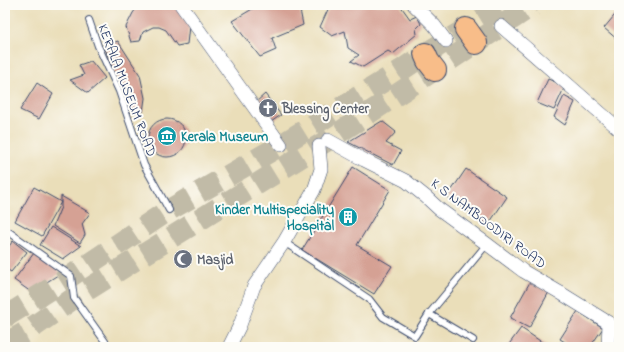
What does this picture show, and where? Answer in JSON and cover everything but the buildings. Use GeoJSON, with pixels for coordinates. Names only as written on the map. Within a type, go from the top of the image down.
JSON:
{"type":"FeatureCollection","features":[{"type":"Feature","properties":{"kind":"street"},"geometry":{"type":"LineString","coordinates":[[181,5],[280,145]]}},
{"type":"Feature","properties":{"kind":"street"},"geometry":{"type":"LineString","coordinates":[[414,5],[434,25],[446,41]]}},
{"type":"Feature","properties":{"kind":"street"},"geometry":{"type":"LineString","coordinates":[[501,26],[619,129]]}},
{"type":"Feature","properties":{"kind":"street","name":"K S NAMBOODIRI ROAD"},"geometry":{"type":"LineString","coordinates":[[284,242],[314,190],[321,169],[323,143],[364,160],[406,182],[439,209],[523,271],[609,323],[608,347]]}},
{"type":"Feature","properties":{"kind":"street"},"geometry":{"type":"LineString","coordinates":[[229,347],[240,326],[254,286],[284,242]]}},
{"type":"Feature","properties":{"kind":"lane","name":"KERALA MUSEUM ROAD"},"geometry":{"type":"LineString","coordinates":[[89,20],[98,46],[119,91],[144,165],[169,210]]}},
{"type":"Feature","properties":{"kind":"lane"},"geometry":{"type":"LineString","coordinates":[[9,232],[70,276],[74,298],[109,347]]}},
{"type":"Feature","properties":{"kind":"lane"},"geometry":{"type":"LineString","coordinates":[[284,242],[369,299],[383,317],[415,336],[429,314],[487,244]]}},
{"type":"Feature","properties":{"kind":"lane"},"geometry":{"type":"LineString","coordinates":[[429,314],[473,340]]}},
{"type":"Feature","properties":{"kind":"tunnel"},"geometry":{"type":"LineString","coordinates":[[5,317],[71,276],[169,210],[281,145],[505,5]]}},
{"type":"Feature","properties":{"kind":"tunnel"},"geometry":{"type":"LineString","coordinates":[[5,344],[26,332],[74,298],[328,140],[533,5]]}},
{"type":"Feature","properties":{"kind":"place","name":"Blessing Center"},"geometry":{"type":"Point","coordinates":[268,108]}},
{"type":"Feature","properties":{"kind":"place","name":"Kerala Museum"},"geometry":{"type":"Point","coordinates":[167,136]}},
{"type":"Feature","properties":{"kind":"place","name":"Kinder Multispeciality Hospital"},"geometry":{"type":"Point","coordinates":[348,217]}},
{"type":"Feature","properties":{"kind":"place","name":"Masjid"},"geometry":{"type":"Point","coordinates":[183,259]}}]}
